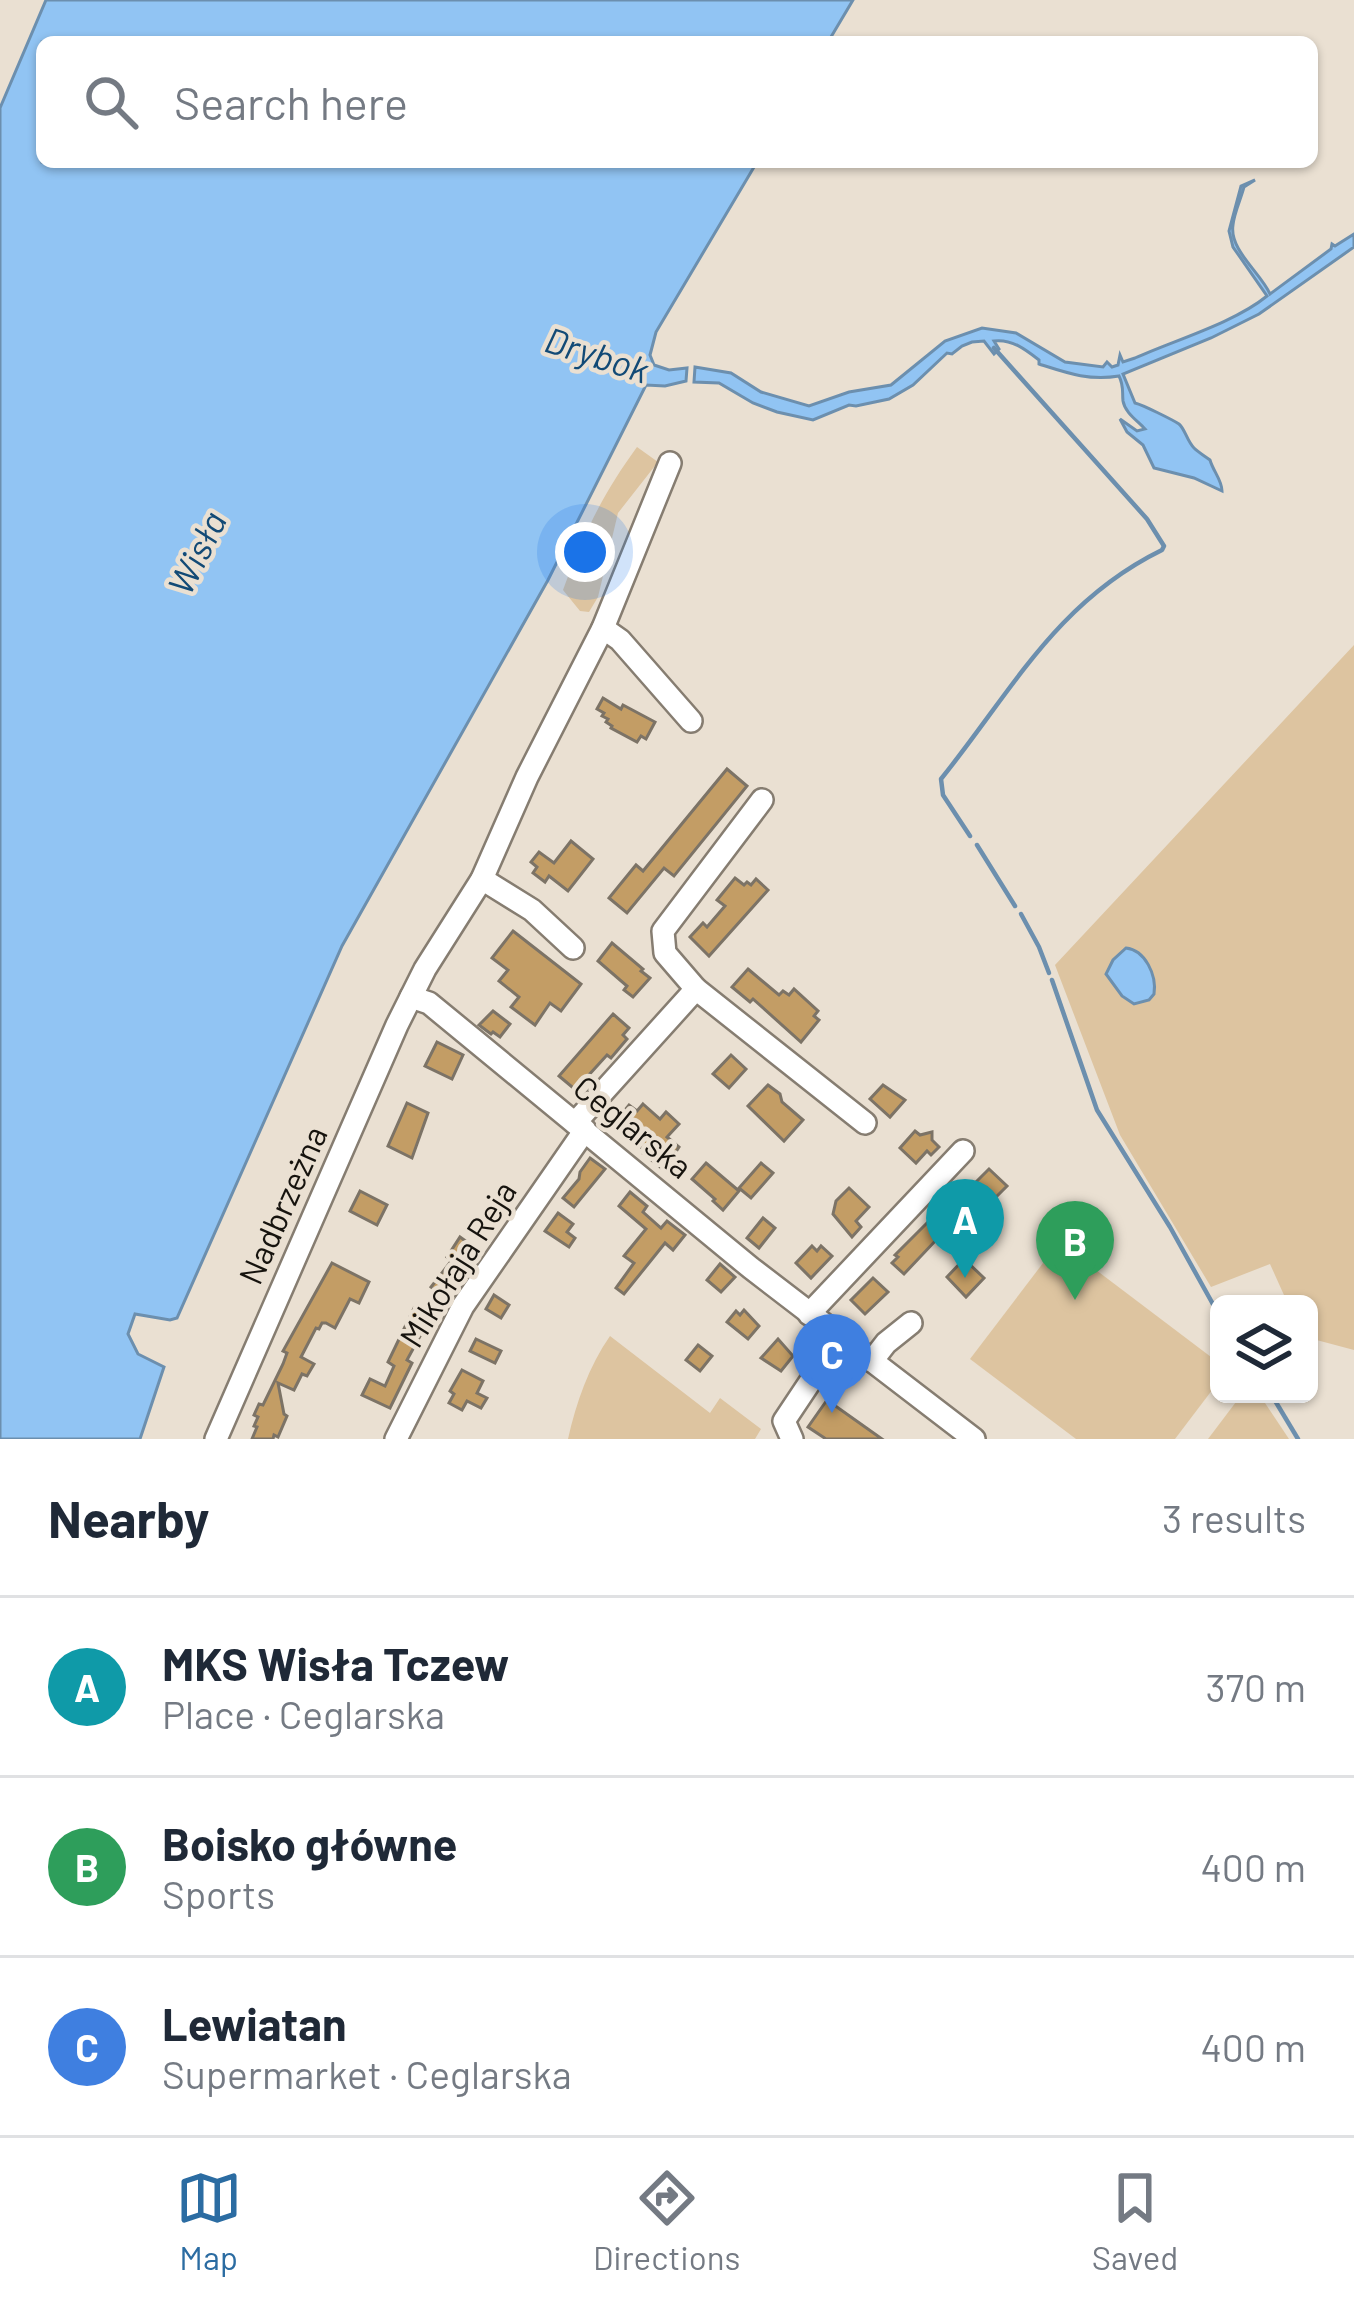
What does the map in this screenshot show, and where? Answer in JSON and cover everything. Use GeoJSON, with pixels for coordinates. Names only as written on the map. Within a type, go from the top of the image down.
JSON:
{"type":"FeatureCollection","features":[{"type":"Feature","properties":{"kind":"street","name":"Nadbrzeżna"},"geometry":{"type":"LineString","coordinates":[[216,1439],[411,997],[482,879],[526,777],[603,628],[670,463]]}},
{"type":"Feature","properties":{"kind":"street"},"geometry":{"type":"LineString","coordinates":[[603,628],[620,640],[692,721]]}},
{"type":"Feature","properties":{"kind":"street"},"geometry":{"type":"LineString","coordinates":[[762,800],[663,931],[664,953],[695,989],[865,1123]]}},
{"type":"Feature","properties":{"kind":"street"},"geometry":{"type":"LineString","coordinates":[[482,879],[532,910],[573,948]]}},
{"type":"Feature","properties":{"kind":"street","name":"Mikołaja Reja"},"geometry":{"type":"LineString","coordinates":[[396,1439],[463,1306],[580,1126],[695,989]]}},
{"type":"Feature","properties":{"kind":"street","name":"Ceglarska"},"geometry":{"type":"LineString","coordinates":[[411,997],[429,1004],[809,1314],[872,1360],[945,1430],[974,1439]]}},
{"type":"Feature","properties":{"kind":"street"},"geometry":{"type":"LineString","coordinates":[[809,1314],[963,1151]]}},
{"type":"Feature","properties":{"kind":"street"},"geometry":{"type":"LineString","coordinates":[[872,1360],[910,1323]]}},
{"type":"Feature","properties":{"kind":"street"},"geometry":{"type":"LineString","coordinates":[[792,1439],[784,1421],[840,1337]]}},
{"type":"Feature","properties":{"kind":"shaded area"},"geometry":{"type":"Polygon","coordinates":[[[637,447],[658,462],[618,513],[598,597],[589,612],[580,611],[563,590],[594,516],[637,447]]]}},
{"type":"Feature","properties":{"kind":"shaded area"},"geometry":{"type":"Polygon","coordinates":[[[1354,645],[1354,1350],[1318,1340],[1318,1295],[1284,1295],[1270,1264],[1211,1287],[1120,1135],[1055,965],[1354,645]]]}},
{"type":"Feature","properties":{"kind":"shaded area"},"geometry":{"type":"Polygon","coordinates":[[[1059,1242],[1210,1356],[1210,1393],[1175,1439],[1076,1439],[970,1359],[1059,1242]]]}},
{"type":"Feature","properties":{"kind":"shaded area"},"geometry":{"type":"Polygon","coordinates":[[[610,1336],[710,1413],[720,1398],[761,1429],[755,1439],[568,1439],[584,1385],[610,1336]]]}},
{"type":"Feature","properties":{"kind":"shaded area"},"geometry":{"type":"Polygon","coordinates":[[[1235,1403],[1265,1403],[1289,1439],[1208,1439],[1235,1403]]]}},
{"type":"Feature","properties":{"kind":"water"},"geometry":{"type":"Polygon","coordinates":[[[46,0],[853,0],[832,36],[36,36],[36,168],[753,168],[656,332],[650,355],[654,365],[669,370],[687,368],[686,381],[646,385],[548,580],[342,946],[177,1318],[135,1314],[128,1334],[138,1354],[164,1367],[140,1439],[0,1439],[0,108],[46,0]]]}},
{"type":"Feature","properties":{"kind":"water"},"geometry":{"type":"Polygon","coordinates":[[[1255,180],[1244,187],[1233,234],[1270,294],[1332,244],[1354,234],[1354,247],[1259,314],[1123,374],[1135,403],[1179,424],[1194,448],[1210,460],[1222,491],[1154,468],[1143,445],[1120,419],[1137,431],[1145,429],[1124,405],[1119,376],[1088,377],[1039,364],[1029,352],[1007,342],[994,341],[999,349],[994,354],[984,341],[962,346],[889,399],[849,405],[813,420],[753,403],[719,383],[694,382],[695,367],[731,373],[761,392],[809,406],[849,392],[891,385],[945,341],[982,328],[1016,333],[1065,362],[1118,365],[1120,355],[1123,362],[1135,358],[1221,323],[1267,296],[1233,247],[1229,231],[1241,186],[1255,180]]]}},
{"type":"Feature","properties":{"kind":"water"},"geometry":{"type":"Polygon","coordinates":[[[1126,948],[1139,953],[1151,972],[1154,994],[1149,1000],[1134,1004],[1106,974],[1126,948]]]}},
{"type":"Feature","properties":{"kind":"building"},"geometry":{"type":"Polygon","coordinates":[[[603,698],[655,722],[646,739],[641,736],[637,742],[611,728],[597,709],[603,698]]]}},
{"type":"Feature","properties":{"kind":"building"},"geometry":{"type":"Polygon","coordinates":[[[727,769],[747,786],[674,876],[664,868],[627,913],[609,898],[636,865],[643,871],[727,769]]]}},
{"type":"Feature","properties":{"kind":"building"},"geometry":{"type":"Polygon","coordinates":[[[571,841],[593,859],[568,891],[549,876],[545,882],[533,873],[537,867],[531,862],[539,852],[554,863],[571,841]]]}},
{"type":"Feature","properties":{"kind":"building"},"geometry":{"type":"Polygon","coordinates":[[[735,878],[744,885],[756,879],[768,890],[709,956],[690,937],[703,923],[707,927],[725,906],[717,900],[735,878]]]}},
{"type":"Feature","properties":{"kind":"building"},"geometry":{"type":"Polygon","coordinates":[[[513,931],[581,984],[561,1011],[550,1003],[535,1025],[511,1007],[519,997],[499,981],[508,970],[492,958],[513,931]]]}},
{"type":"Feature","properties":{"kind":"building"},"geometry":{"type":"Polygon","coordinates":[[[612,943],[650,978],[633,997],[598,961],[612,943]]]}},
{"type":"Feature","properties":{"kind":"building"},"geometry":{"type":"Polygon","coordinates":[[[748,969],[779,995],[783,991],[789,995],[794,989],[818,1011],[814,1016],[819,1020],[801,1042],[753,999],[750,1002],[732,987],[748,969]]]}},
{"type":"Feature","properties":{"kind":"building"},"geometry":{"type":"Polygon","coordinates":[[[493,1011],[510,1024],[500,1037],[479,1025],[493,1011]]]}},
{"type":"Feature","properties":{"kind":"building"},"geometry":{"type":"Polygon","coordinates":[[[613,1014],[629,1028],[623,1035],[627,1039],[611,1058],[607,1055],[578,1092],[559,1076],[613,1014]]]}},
{"type":"Feature","properties":{"kind":"building"},"geometry":{"type":"Polygon","coordinates":[[[437,1042],[463,1055],[452,1079],[425,1066],[437,1042]]]}},
{"type":"Feature","properties":{"kind":"building"},"geometry":{"type":"Polygon","coordinates":[[[731,1055],[746,1069],[729,1088],[713,1074],[731,1055]]]}},
{"type":"Feature","properties":{"kind":"building"},"geometry":{"type":"Polygon","coordinates":[[[768,1085],[803,1120],[784,1141],[748,1106],[768,1085]]]}},
{"type":"Feature","properties":{"kind":"building"},"geometry":{"type":"Polygon","coordinates":[[[883,1085],[905,1100],[890,1117],[870,1099],[883,1085]]]}},
{"type":"Feature","properties":{"kind":"building"},"geometry":{"type":"Polygon","coordinates":[[[407,1103],[428,1113],[412,1158],[388,1146],[407,1103]]]}},
{"type":"Feature","properties":{"kind":"building"},"geometry":{"type":"Polygon","coordinates":[[[643,1104],[660,1119],[666,1112],[679,1124],[667,1137],[679,1147],[664,1170],[616,1121],[629,1105],[637,1111],[643,1104]]]}},
{"type":"Feature","properties":{"kind":"building"},"geometry":{"type":"Polygon","coordinates":[[[915,1131],[920,1135],[932,1132],[939,1147],[916,1163],[900,1148],[915,1131]]]}},
{"type":"Feature","properties":{"kind":"building"},"geometry":{"type":"Polygon","coordinates":[[[590,1158],[605,1169],[574,1207],[563,1198],[590,1158]]]}},
{"type":"Feature","properties":{"kind":"building"},"geometry":{"type":"Polygon","coordinates":[[[706,1163],[739,1191],[723,1210],[692,1179],[706,1163]]]}},
{"type":"Feature","properties":{"kind":"building"},"geometry":{"type":"Polygon","coordinates":[[[761,1163],[773,1173],[751,1198],[739,1188],[761,1163]]]}},
{"type":"Feature","properties":{"kind":"building"},"geometry":{"type":"Polygon","coordinates":[[[989,1169],[1007,1186],[984,1209],[966,1192],[989,1169]]]}},
{"type":"Feature","properties":{"kind":"building"},"geometry":{"type":"Polygon","coordinates":[[[849,1188],[869,1207],[856,1221],[861,1227],[852,1237],[833,1214],[836,1201],[849,1188]]]}},
{"type":"Feature","properties":{"kind":"building"},"geometry":{"type":"Polygon","coordinates":[[[360,1191],[387,1205],[377,1225],[350,1211],[360,1191]]]}},
{"type":"Feature","properties":{"kind":"building"},"geometry":{"type":"Polygon","coordinates":[[[630,1192],[647,1206],[643,1212],[661,1228],[667,1221],[685,1235],[673,1250],[665,1243],[624,1294],[616,1288],[634,1263],[624,1256],[646,1229],[619,1206],[630,1192]]]}},
{"type":"Feature","properties":{"kind":"building"},"geometry":{"type":"Polygon","coordinates":[[[558,1213],[573,1224],[567,1232],[575,1238],[569,1247],[545,1231],[558,1213]]]}},
{"type":"Feature","properties":{"kind":"building"},"geometry":{"type":"Polygon","coordinates":[[[934,1216],[944,1225],[951,1218],[957,1220],[969,1231],[950,1251],[937,1239],[904,1274],[892,1263],[895,1255],[934,1216]]]}},
{"type":"Feature","properties":{"kind":"building"},"geometry":{"type":"Polygon","coordinates":[[[763,1218],[775,1228],[759,1248],[747,1238],[763,1218]]]}},
{"type":"Feature","properties":{"kind":"building"},"geometry":{"type":"Polygon","coordinates":[[[460,1237],[478,1250],[446,1299],[431,1287],[452,1260],[447,1257],[460,1237]]]}},
{"type":"Feature","properties":{"kind":"building"},"geometry":{"type":"Polygon","coordinates":[[[812,1246],[817,1251],[821,1246],[832,1256],[811,1278],[796,1263],[812,1246]]]}},
{"type":"Feature","properties":{"kind":"building"},"geometry":{"type":"Polygon","coordinates":[[[964,1259],[984,1278],[966,1297],[947,1277],[964,1259]]]}},
{"type":"Feature","properties":{"kind":"building"},"geometry":{"type":"Polygon","coordinates":[[[332,1263],[369,1282],[359,1303],[350,1299],[335,1328],[322,1323],[316,1328],[301,1357],[314,1364],[307,1376],[302,1374],[294,1390],[278,1383],[287,1416],[278,1437],[252,1439],[258,1417],[254,1415],[283,1364],[287,1353],[283,1351],[332,1263]]]}},
{"type":"Feature","properties":{"kind":"building"},"geometry":{"type":"Polygon","coordinates":[[[720,1264],[735,1277],[721,1292],[707,1280],[720,1264]]]}},
{"type":"Feature","properties":{"kind":"building"},"geometry":{"type":"Polygon","coordinates":[[[873,1278],[888,1292],[865,1314],[851,1300],[873,1278]]]}},
{"type":"Feature","properties":{"kind":"building"},"geometry":{"type":"Polygon","coordinates":[[[494,1295],[509,1305],[501,1318],[486,1309],[494,1295]]]}},
{"type":"Feature","properties":{"kind":"building"},"geometry":{"type":"Polygon","coordinates":[[[414,1308],[431,1316],[407,1360],[412,1363],[390,1408],[362,1395],[370,1379],[385,1386],[394,1366],[388,1362],[414,1308]]]}},
{"type":"Feature","properties":{"kind":"building"},"geometry":{"type":"Polygon","coordinates":[[[744,1310],[759,1326],[748,1339],[727,1322],[736,1311],[740,1315],[744,1310]]]}},
{"type":"Feature","properties":{"kind":"building"},"geometry":{"type":"Polygon","coordinates":[[[476,1339],[501,1351],[495,1363],[470,1351],[476,1339]]]}},
{"type":"Feature","properties":{"kind":"building"},"geometry":{"type":"Polygon","coordinates":[[[778,1339],[793,1356],[781,1371],[761,1358],[778,1339]]]}},
{"type":"Feature","properties":{"kind":"building"},"geometry":{"type":"Polygon","coordinates":[[[698,1345],[712,1356],[700,1371],[686,1360],[698,1345]]]}},
{"type":"Feature","properties":{"kind":"building"},"geometry":{"type":"Polygon","coordinates":[[[462,1370],[483,1381],[477,1393],[487,1398],[481,1408],[467,1401],[462,1410],[449,1403],[462,1370]]]}},
{"type":"Feature","properties":{"kind":"building"},"geometry":{"type":"Polygon","coordinates":[[[827,1400],[882,1439],[826,1439],[808,1427],[827,1400]]]}},
{"type":"Feature","properties":{"kind":"waterway"},"geometry":{"type":"LineString","coordinates":[[970,836],[943,795],[941,779],[1064,622],[1093,595],[1164,546],[1147,519],[994,348]]}},
{"type":"Feature","properties":{"kind":"waterway"},"geometry":{"type":"LineString","coordinates":[[977,845],[1015,906]]}},
{"type":"Feature","properties":{"kind":"waterway"},"geometry":{"type":"LineString","coordinates":[[1021,914],[1049,973]]}},
{"type":"Feature","properties":{"kind":"waterway"},"geometry":{"type":"LineString","coordinates":[[1052,980],[1097,1110],[1210,1299]]}},
{"type":"Feature","properties":{"kind":"waterway"},"geometry":{"type":"LineString","coordinates":[[1276,1403],[1298,1439]]}},
{"type":"Feature","properties":{"kind":"place","name":"MKS Wisła Tczew"},"geometry":{"type":"Point","coordinates":[965,1278]}},
{"type":"Feature","properties":{"kind":"place","name":"Boisko główne"},"geometry":{"type":"Point","coordinates":[1075,1300]}},
{"type":"Feature","properties":{"kind":"place","name":"Lewiatan"},"geometry":{"type":"Point","coordinates":[832,1413]}},
{"type":"Feature","properties":{"kind":"water label","name":"Drybok"},"geometry":{"type":"Point","coordinates":[597,355]}},
{"type":"Feature","properties":{"kind":"water label","name":"Wisła"},"geometry":{"type":"Point","coordinates":[197,553]}}]}
